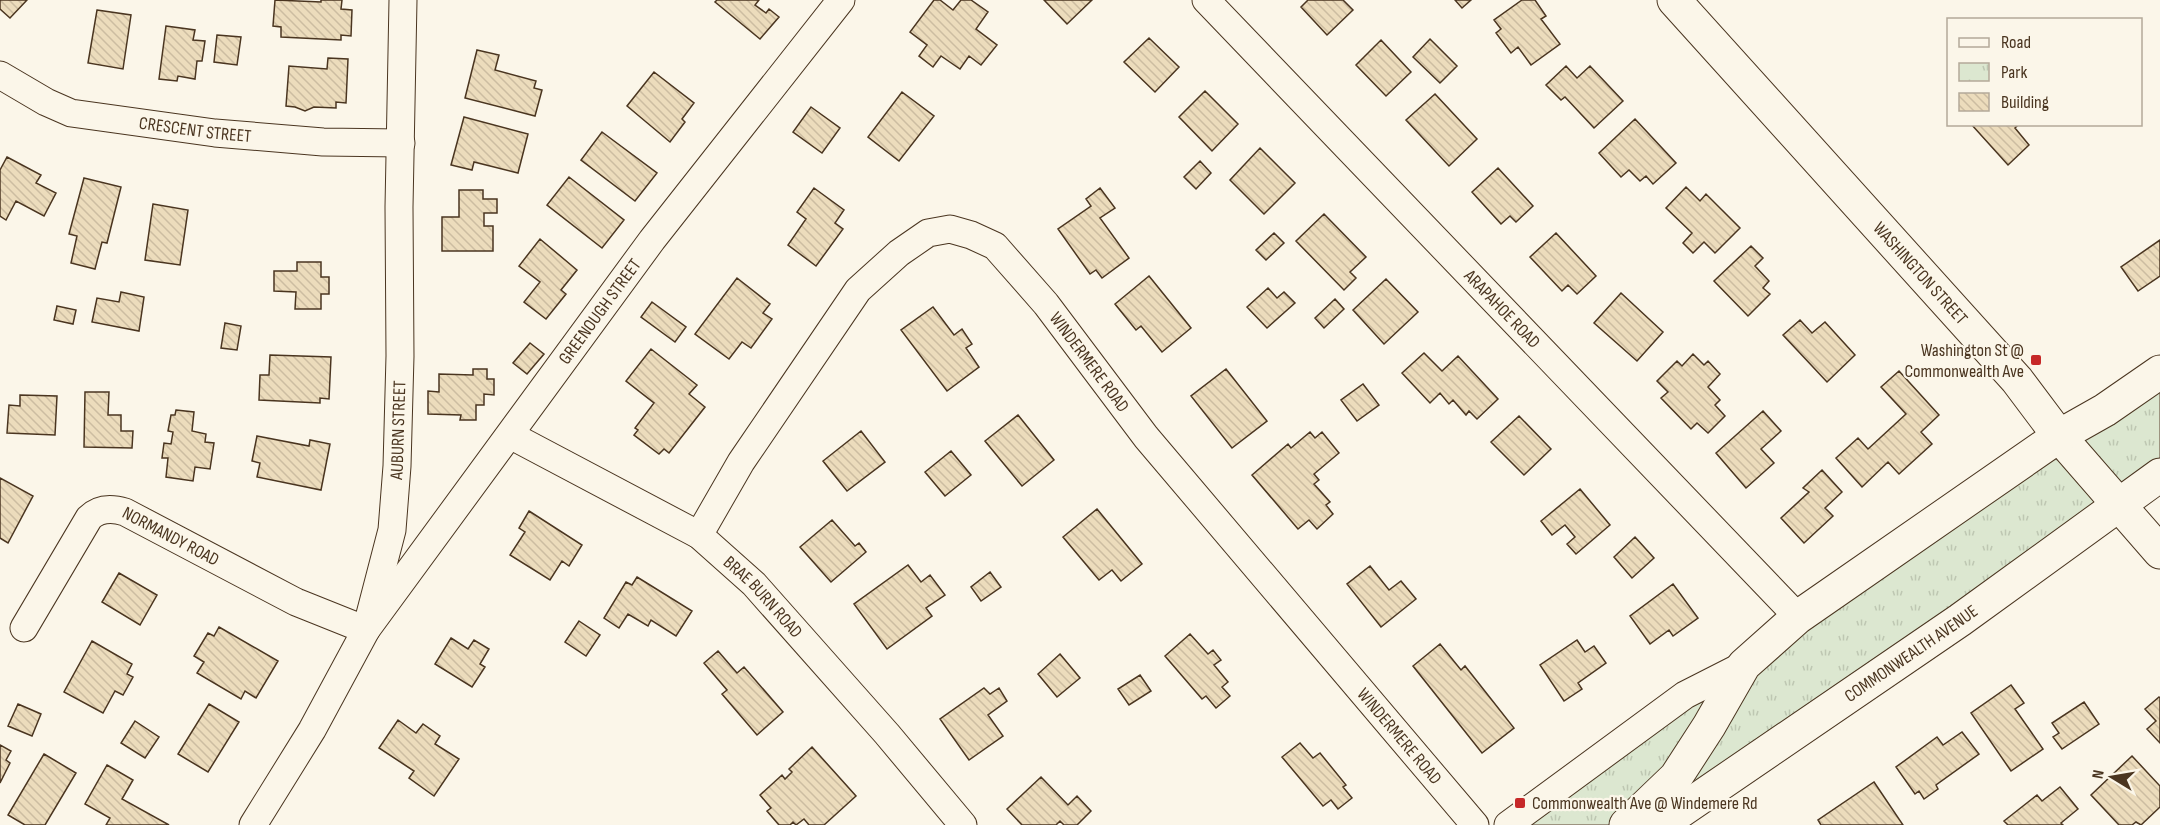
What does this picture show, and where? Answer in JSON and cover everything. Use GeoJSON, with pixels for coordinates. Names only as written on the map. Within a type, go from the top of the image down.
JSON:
{"type":"FeatureCollection","features":[{"type":"Feature","properties":{"kind":"main road","name":"WASHINGTON STREET"},"geometry":{"type":"LineString","coordinates":[[1674,0],[2017,380],[2059,436],[2160,552]]}},
{"type":"Feature","properties":{"kind":"main road"},"geometry":{"type":"LineString","coordinates":[[1626,825],[1676,777],[1744,665],[1798,617],[2059,436],[2105,410],[2160,372]]}},
{"type":"Feature","properties":{"kind":"main road","name":"COMMONWEALTH AVENUE"},"geometry":{"type":"LineString","coordinates":[[1660,825],[1951,627],[2160,475]]}},
{"type":"Feature","properties":{"kind":"street","name":"AUBURN STREET"},"geometry":{"type":"LineString","coordinates":[[253,825],[312,730],[366,630],[392,530],[400,356],[399,207],[403,0]]}},
{"type":"Feature","properties":{"kind":"street","name":"GREENOUGH STREET"},"geometry":{"type":"LineString","coordinates":[[366,630],[652,240],[841,0]]}},
{"type":"Feature","properties":{"kind":"street","name":"ARAPAHOE ROAD"},"geometry":{"type":"LineString","coordinates":[[1206,0],[1798,617]]}},
{"type":"Feature","properties":{"kind":"street","name":"CRESCENT STREET"},"geometry":{"type":"LineString","coordinates":[[0,75],[36,97],[71,113],[215,133],[323,142],[401,143]]}},
{"type":"Feature","properties":{"kind":"street","name":"WINDERMERE ROAD"},"geometry":{"type":"LineString","coordinates":[[699,535],[741,462],[858,290],[898,253],[928,233],[950,229],[970,235],[995,246],[1046,304],[1146,437],[1475,825]]}},
{"type":"Feature","properties":{"kind":"street","name":"BRAE BURN ROAD"},"geometry":{"type":"LineString","coordinates":[[510,435],[699,535],[754,584],[963,825]]}},
{"type":"Feature","properties":{"kind":"street","name":"NORMANDY ROAD"},"geometry":{"type":"LineString","coordinates":[[24,628],[89,518],[95,512],[111,509],[125,512],[296,602],[366,630]]}},
{"type":"Feature","properties":{"kind":"street"},"geometry":{"type":"LineString","coordinates":[[1508,825],[1685,695],[1744,665]]}},
{"type":"Feature","properties":{"kind":"green space"},"geometry":{"type":"Polygon","coordinates":[[[2160,365],[2160,475],[1660,825],[1508,825],[2160,365]]]}},
{"type":"Feature","properties":{"kind":"building"},"geometry":{"type":"Polygon","coordinates":[[[0,0],[27,0],[10,18],[0,9],[0,0]]]}},
{"type":"Feature","properties":{"kind":"building"},"geometry":{"type":"Polygon","coordinates":[[[275,0],[321,2],[321,0],[342,0],[341,9],[352,10],[351,36],[341,35],[341,40],[281,37],[281,27],[273,26],[275,0]]]}},
{"type":"Feature","properties":{"kind":"building"},"geometry":{"type":"Polygon","coordinates":[[[717,0],[759,0],[755,5],[766,13],[769,9],[779,17],[760,39],[715,2],[717,0]]]}},
{"type":"Feature","properties":{"kind":"building"},"geometry":{"type":"Polygon","coordinates":[[[934,0],[940,0],[953,10],[961,0],[971,0],[988,12],[976,29],[997,45],[981,65],[969,56],[960,69],[941,56],[933,67],[919,56],[927,45],[910,32],[934,0]]]}},
{"type":"Feature","properties":{"kind":"building"},"geometry":{"type":"Polygon","coordinates":[[[1044,0],[1092,0],[1067,24],[1044,0]]]}},
{"type":"Feature","properties":{"kind":"building"},"geometry":{"type":"Polygon","coordinates":[[[1308,0],[1343,0],[1353,10],[1327,35],[1301,7],[1308,0]]]}},
{"type":"Feature","properties":{"kind":"building"},"geometry":{"type":"Polygon","coordinates":[[[1455,0],[1471,0],[1462,8],[1455,0]]]}},
{"type":"Feature","properties":{"kind":"building"},"geometry":{"type":"Polygon","coordinates":[[[1522,0],[1535,0],[1546,16],[1541,19],[1560,44],[1531,65],[1518,47],[1511,53],[1496,33],[1501,29],[1494,20],[1522,0]]]}},
{"type":"Feature","properties":{"kind":"building"},"geometry":{"type":"Polygon","coordinates":[[[97,10],[131,15],[123,69],[88,63],[97,10]]]}},
{"type":"Feature","properties":{"kind":"building"},"geometry":{"type":"Polygon","coordinates":[[[166,26],[195,30],[193,40],[205,41],[202,61],[197,61],[195,79],[178,76],[177,81],[159,79],[166,26]]]}},
{"type":"Feature","properties":{"kind":"building"},"geometry":{"type":"Polygon","coordinates":[[[217,35],[241,37],[237,65],[214,62],[217,35]]]}},
{"type":"Feature","properties":{"kind":"building"},"geometry":{"type":"Polygon","coordinates":[[[1149,38],[1179,67],[1155,92],[1124,62],[1149,38]]]}},
{"type":"Feature","properties":{"kind":"building"},"geometry":{"type":"Polygon","coordinates":[[[1430,39],[1457,66],[1440,83],[1413,57],[1430,39]]]}},
{"type":"Feature","properties":{"kind":"building"},"geometry":{"type":"Polygon","coordinates":[[[1381,40],[1411,72],[1386,96],[1356,65],[1381,40]]]}},
{"type":"Feature","properties":{"kind":"building"},"geometry":{"type":"Polygon","coordinates":[[[477,50],[499,55],[495,70],[536,81],[534,88],[542,90],[535,116],[465,98],[477,50]]]}},
{"type":"Feature","properties":{"kind":"building"},"geometry":{"type":"Polygon","coordinates":[[[328,58],[348,59],[346,103],[336,102],[336,108],[314,107],[305,111],[286,106],[289,66],[327,69],[328,58]]]}},
{"type":"Feature","properties":{"kind":"building"},"geometry":{"type":"Polygon","coordinates":[[[1566,66],[1577,78],[1590,66],[1623,101],[1594,128],[1565,97],[1561,100],[1546,85],[1566,66]]]}},
{"type":"Feature","properties":{"kind":"building"},"geometry":{"type":"Polygon","coordinates":[[[654,72],[694,103],[682,119],[685,122],[670,142],[627,106],[654,72]]]}},
{"type":"Feature","properties":{"kind":"building"},"geometry":{"type":"Polygon","coordinates":[[[1205,91],[1238,124],[1212,151],[1179,117],[1205,91]]]}},
{"type":"Feature","properties":{"kind":"building"},"geometry":{"type":"Polygon","coordinates":[[[902,92],[934,116],[899,161],[868,137],[902,92]]]}},
{"type":"Feature","properties":{"kind":"building"},"geometry":{"type":"Polygon","coordinates":[[[1435,94],[1477,139],[1449,166],[1406,120],[1435,94]]]}},
{"type":"Feature","properties":{"kind":"building"},"geometry":{"type":"Polygon","coordinates":[[[811,107],[840,128],[822,153],[793,132],[811,107]]]}},
{"type":"Feature","properties":{"kind":"building"},"geometry":{"type":"Polygon","coordinates":[[[464,117],[528,134],[518,173],[474,162],[472,170],[451,165],[464,117]]]}},
{"type":"Feature","properties":{"kind":"building"},"geometry":{"type":"Polygon","coordinates":[[[1635,119],[1676,163],[1653,184],[1646,176],[1640,181],[1629,170],[1621,177],[1599,153],[1635,119]]]}},
{"type":"Feature","properties":{"kind":"building"},"geometry":{"type":"Polygon","coordinates":[[[1973,126],[2017,126],[2015,128],[2029,145],[2008,165],[1973,126]]]}},
{"type":"Feature","properties":{"kind":"building"},"geometry":{"type":"Polygon","coordinates":[[[602,132],[657,173],[635,201],[581,160],[602,132]]]}},
{"type":"Feature","properties":{"kind":"building"},"geometry":{"type":"Polygon","coordinates":[[[1260,148],[1295,183],[1264,214],[1230,180],[1260,148]]]}},
{"type":"Feature","properties":{"kind":"building"},"geometry":{"type":"Polygon","coordinates":[[[7,157],[41,175],[36,183],[56,193],[44,216],[16,201],[6,220],[0,216],[0,170],[7,157]]]}},
{"type":"Feature","properties":{"kind":"building"},"geometry":{"type":"Polygon","coordinates":[[[1200,161],[1211,173],[1196,189],[1184,177],[1200,161]]]}},
{"type":"Feature","properties":{"kind":"building"},"geometry":{"type":"Polygon","coordinates":[[[1498,168],[1533,206],[1516,222],[1510,216],[1501,224],[1472,192],[1498,168]]]}},
{"type":"Feature","properties":{"kind":"building"},"geometry":{"type":"Polygon","coordinates":[[[569,177],[624,220],[602,248],[547,205],[569,177]]]}},
{"type":"Feature","properties":{"kind":"building"},"geometry":{"type":"Polygon","coordinates":[[[84,178],[121,187],[107,243],[102,242],[95,269],[71,263],[77,236],[69,234],[84,178]]]}},
{"type":"Feature","properties":{"kind":"building"},"geometry":{"type":"Polygon","coordinates":[[[1686,187],[1700,201],[1706,194],[1740,228],[1715,253],[1704,242],[1693,253],[1683,243],[1692,233],[1666,208],[1686,187]]]}},
{"type":"Feature","properties":{"kind":"building"},"geometry":{"type":"Polygon","coordinates":[[[814,188],[844,210],[835,223],[843,229],[816,266],[788,245],[806,219],[797,212],[814,188]]]}},
{"type":"Feature","properties":{"kind":"building"},"geometry":{"type":"Polygon","coordinates":[[[1100,188],[1115,208],[1100,218],[1129,258],[1102,278],[1096,270],[1090,274],[1058,229],[1091,206],[1086,199],[1100,188]]]}},
{"type":"Feature","properties":{"kind":"building"},"geometry":{"type":"Polygon","coordinates":[[[459,190],[483,190],[483,199],[497,199],[497,213],[484,213],[484,226],[493,226],[493,251],[442,251],[442,217],[459,217],[459,190]]]}},
{"type":"Feature","properties":{"kind":"building"},"geometry":{"type":"Polygon","coordinates":[[[153,204],[188,210],[180,265],[145,260],[153,204]]]}},
{"type":"Feature","properties":{"kind":"building"},"geometry":{"type":"Polygon","coordinates":[[[1324,214],[1366,257],[1350,272],[1356,278],[1344,290],[1296,241],[1324,214]]]}},
{"type":"Feature","properties":{"kind":"building"},"geometry":{"type":"Polygon","coordinates":[[[1274,233],[1284,243],[1266,260],[1256,250],[1274,233]]]}},
{"type":"Feature","properties":{"kind":"building"},"geometry":{"type":"Polygon","coordinates":[[[1556,233],[1596,276],[1577,294],[1568,285],[1562,291],[1530,257],[1556,233]]]}},
{"type":"Feature","properties":{"kind":"building"},"geometry":{"type":"Polygon","coordinates":[[[540,239],[577,270],[561,290],[566,294],[546,319],[524,302],[540,282],[519,266],[540,239]]]}},
{"type":"Feature","properties":{"kind":"building"},"geometry":{"type":"Polygon","coordinates":[[[2160,240],[2160,276],[2138,291],[2121,267],[2160,240]]]}},
{"type":"Feature","properties":{"kind":"building"},"geometry":{"type":"Polygon","coordinates":[[[1751,246],[1763,258],[1755,266],[1769,281],[1763,288],[1770,294],[1748,316],[1714,281],[1751,246]]]}},
{"type":"Feature","properties":{"kind":"building"},"geometry":{"type":"Polygon","coordinates":[[[297,262],[321,262],[321,277],[329,277],[329,294],[321,294],[321,309],[295,309],[296,292],[274,291],[274,271],[297,271],[297,262]]]}},
{"type":"Feature","properties":{"kind":"building"},"geometry":{"type":"Polygon","coordinates":[[[1149,276],[1191,328],[1162,352],[1141,326],[1136,330],[1115,304],[1149,276]]]}},
{"type":"Feature","properties":{"kind":"building"},"geometry":{"type":"Polygon","coordinates":[[[737,278],[770,304],[763,313],[772,319],[751,348],[742,342],[729,359],[695,334],[737,278]]]}},
{"type":"Feature","properties":{"kind":"building"},"geometry":{"type":"Polygon","coordinates":[[[1386,279],[1418,312],[1384,344],[1353,310],[1386,279]]]}},
{"type":"Feature","properties":{"kind":"building"},"geometry":{"type":"Polygon","coordinates":[[[1268,288],[1277,298],[1284,292],[1295,303],[1267,328],[1247,307],[1268,288]]]}},
{"type":"Feature","properties":{"kind":"building"},"geometry":{"type":"Polygon","coordinates":[[[121,292],[144,297],[139,331],[92,322],[97,298],[119,302],[121,292]]]}},
{"type":"Feature","properties":{"kind":"building"},"geometry":{"type":"Polygon","coordinates":[[[1621,293],[1663,332],[1637,361],[1594,323],[1621,293]]]}},
{"type":"Feature","properties":{"kind":"building"},"geometry":{"type":"Polygon","coordinates":[[[1335,299],[1344,309],[1324,328],[1315,318],[1335,299]]]}},
{"type":"Feature","properties":{"kind":"building"},"geometry":{"type":"Polygon","coordinates":[[[652,302],[686,327],[675,342],[641,317],[652,302]]]}},
{"type":"Feature","properties":{"kind":"building"},"geometry":{"type":"Polygon","coordinates":[[[57,306],[76,310],[73,324],[54,320],[57,306]]]}},
{"type":"Feature","properties":{"kind":"building"},"geometry":{"type":"Polygon","coordinates":[[[933,307],[954,335],[962,329],[972,344],[966,348],[979,367],[947,391],[901,330],[933,307]]]}},
{"type":"Feature","properties":{"kind":"building"},"geometry":{"type":"Polygon","coordinates":[[[1800,320],[1812,333],[1825,322],[1855,355],[1827,382],[1783,335],[1800,320]]]}},
{"type":"Feature","properties":{"kind":"building"},"geometry":{"type":"Polygon","coordinates":[[[225,323],[241,326],[237,350],[221,348],[225,323]]]}},
{"type":"Feature","properties":{"kind":"building"},"geometry":{"type":"Polygon","coordinates":[[[530,343],[544,354],[527,374],[513,363],[530,343]]]}},
{"type":"Feature","properties":{"kind":"building"},"geometry":{"type":"Polygon","coordinates":[[[651,349],[697,385],[689,394],[705,407],[669,453],[664,449],[659,454],[634,435],[638,430],[635,428],[654,403],[626,381],[651,349]]]}},
{"type":"Feature","properties":{"kind":"building"},"geometry":{"type":"Polygon","coordinates":[[[1424,353],[1442,371],[1458,356],[1498,399],[1477,419],[1469,411],[1466,415],[1453,400],[1449,404],[1440,393],[1430,403],[1402,373],[1424,353]]]}},
{"type":"Feature","properties":{"kind":"building"},"geometry":{"type":"Polygon","coordinates":[[[1693,354],[1704,365],[1708,361],[1720,374],[1708,387],[1720,400],[1715,405],[1725,416],[1708,433],[1697,423],[1691,429],[1661,398],[1668,392],[1657,381],[1677,361],[1682,366],[1693,354]]]}},
{"type":"Feature","properties":{"kind":"building"},"geometry":{"type":"Polygon","coordinates":[[[270,355],[331,357],[329,399],[320,398],[320,403],[259,400],[260,375],[269,375],[270,355]]]}},
{"type":"Feature","properties":{"kind":"building"},"geometry":{"type":"Polygon","coordinates":[[[473,369],[487,369],[487,379],[494,379],[494,395],[484,394],[484,405],[476,405],[476,420],[460,420],[461,415],[428,414],[428,391],[439,392],[439,374],[473,375],[473,369]]]}},
{"type":"Feature","properties":{"kind":"building"},"geometry":{"type":"Polygon","coordinates":[[[1226,369],[1267,421],[1232,448],[1191,396],[1226,369]]]}},
{"type":"Feature","properties":{"kind":"building"},"geometry":{"type":"Polygon","coordinates":[[[1899,371],[1939,415],[1921,432],[1932,444],[1899,474],[1888,462],[1862,487],[1836,458],[1858,438],[1868,449],[1906,414],[1881,387],[1899,371]]]}},
{"type":"Feature","properties":{"kind":"building"},"geometry":{"type":"Polygon","coordinates":[[[1363,384],[1379,405],[1357,421],[1341,400],[1363,384]]]}},
{"type":"Feature","properties":{"kind":"building"},"geometry":{"type":"Polygon","coordinates":[[[85,392],[109,392],[108,415],[121,415],[121,431],[133,431],[132,448],[84,447],[85,392]]]}},
{"type":"Feature","properties":{"kind":"building"},"geometry":{"type":"Polygon","coordinates":[[[20,395],[57,396],[55,435],[7,433],[9,405],[20,406],[20,395]]]}},
{"type":"Feature","properties":{"kind":"building"},"geometry":{"type":"Polygon","coordinates":[[[176,410],[194,412],[192,431],[206,434],[205,442],[214,443],[210,469],[195,467],[193,481],[166,477],[168,458],[162,458],[164,443],[171,444],[173,432],[168,431],[171,415],[175,415],[176,410]]]}},
{"type":"Feature","properties":{"kind":"building"},"geometry":{"type":"Polygon","coordinates":[[[1763,411],[1781,431],[1761,449],[1774,463],[1746,488],[1716,453],[1763,411]]]}},
{"type":"Feature","properties":{"kind":"building"},"geometry":{"type":"Polygon","coordinates":[[[1018,415],[1054,460],[1022,486],[985,441],[1018,415]]]}},
{"type":"Feature","properties":{"kind":"building"},"geometry":{"type":"Polygon","coordinates":[[[1519,416],[1551,449],[1524,475],[1491,442],[1519,416]]]}},
{"type":"Feature","properties":{"kind":"building"},"geometry":{"type":"Polygon","coordinates":[[[861,431],[885,462],[847,491],[823,461],[861,431]]]}},
{"type":"Feature","properties":{"kind":"building"},"geometry":{"type":"Polygon","coordinates":[[[1310,432],[1315,438],[1322,432],[1339,453],[1314,474],[1319,480],[1314,484],[1330,502],[1326,505],[1333,514],[1317,529],[1309,520],[1298,529],[1252,475],[1288,444],[1291,448],[1310,432]]]}},
{"type":"Feature","properties":{"kind":"building"},"geometry":{"type":"Polygon","coordinates":[[[257,436],[309,446],[310,440],[330,444],[321,490],[257,477],[260,463],[252,461],[257,436]]]}},
{"type":"Feature","properties":{"kind":"building"},"geometry":{"type":"Polygon","coordinates":[[[951,451],[971,475],[945,496],[925,472],[951,451]]]}},
{"type":"Feature","properties":{"kind":"building"},"geometry":{"type":"Polygon","coordinates":[[[1822,470],[1842,492],[1825,508],[1833,516],[1804,543],[1781,518],[1809,492],[1803,488],[1822,470]]]}},
{"type":"Feature","properties":{"kind":"building"},"geometry":{"type":"Polygon","coordinates":[[[0,478],[33,496],[8,543],[0,538],[0,478]]]}},
{"type":"Feature","properties":{"kind":"building"},"geometry":{"type":"Polygon","coordinates":[[[1580,489],[1610,525],[1576,554],[1567,544],[1575,537],[1565,525],[1552,535],[1541,521],[1580,489]]]}},
{"type":"Feature","properties":{"kind":"building"},"geometry":{"type":"Polygon","coordinates":[[[1097,509],[1142,564],[1121,581],[1112,570],[1099,580],[1063,537],[1097,509]]]}},
{"type":"Feature","properties":{"kind":"building"},"geometry":{"type":"Polygon","coordinates":[[[529,511],[582,545],[569,566],[562,561],[550,580],[510,555],[525,532],[519,528],[529,511]]]}},
{"type":"Feature","properties":{"kind":"building"},"geometry":{"type":"Polygon","coordinates":[[[832,520],[855,546],[859,543],[866,552],[831,582],[800,547],[832,520]]]}},
{"type":"Feature","properties":{"kind":"building"},"geometry":{"type":"Polygon","coordinates":[[[1635,537],[1654,558],[1632,578],[1614,557],[1635,537]]]}},
{"type":"Feature","properties":{"kind":"building"},"geometry":{"type":"Polygon","coordinates":[[[908,565],[921,582],[930,575],[945,595],[926,608],[932,616],[887,649],[854,604],[908,565]]]}},
{"type":"Feature","properties":{"kind":"building"},"geometry":{"type":"Polygon","coordinates":[[[1370,566],[1389,590],[1401,581],[1416,599],[1381,627],[1347,584],[1370,566]]]}},
{"type":"Feature","properties":{"kind":"building"},"geometry":{"type":"Polygon","coordinates":[[[990,572],[1001,587],[981,601],[971,587],[990,572]]]}},
{"type":"Feature","properties":{"kind":"building"},"geometry":{"type":"Polygon","coordinates":[[[119,573],[157,595],[140,625],[102,602],[119,573]]]}},
{"type":"Feature","properties":{"kind":"building"},"geometry":{"type":"Polygon","coordinates":[[[637,577],[692,611],[676,636],[651,620],[648,626],[628,614],[619,628],[604,618],[626,582],[632,585],[637,577]]]}},
{"type":"Feature","properties":{"kind":"building"},"geometry":{"type":"Polygon","coordinates":[[[1673,584],[1698,618],[1673,636],[1669,630],[1650,644],[1630,616],[1673,584]]]}},
{"type":"Feature","properties":{"kind":"building"},"geometry":{"type":"Polygon","coordinates":[[[579,621],[600,635],[586,656],[565,642],[579,621]]]}},
{"type":"Feature","properties":{"kind":"building"},"geometry":{"type":"Polygon","coordinates":[[[219,627],[278,661],[256,698],[245,691],[241,699],[197,673],[204,662],[194,656],[208,633],[214,636],[219,627]]]}},
{"type":"Feature","properties":{"kind":"building"},"geometry":{"type":"Polygon","coordinates":[[[1190,634],[1208,654],[1213,650],[1221,660],[1214,665],[1228,682],[1222,687],[1230,696],[1216,708],[1206,696],[1202,699],[1165,656],[1190,634]]]}},
{"type":"Feature","properties":{"kind":"building"},"geometry":{"type":"Polygon","coordinates":[[[451,638],[468,649],[474,640],[489,649],[480,664],[485,667],[472,687],[435,664],[451,638]]]}},
{"type":"Feature","properties":{"kind":"building"},"geometry":{"type":"Polygon","coordinates":[[[1577,640],[1585,652],[1594,646],[1606,663],[1578,683],[1582,689],[1564,701],[1540,665],[1577,640]]]}},
{"type":"Feature","properties":{"kind":"building"},"geometry":{"type":"Polygon","coordinates":[[[92,641],[132,664],[127,674],[133,677],[123,695],[115,691],[103,713],[64,692],[92,641]]]}},
{"type":"Feature","properties":{"kind":"building"},"geometry":{"type":"Polygon","coordinates":[[[1440,644],[1461,670],[1465,666],[1514,728],[1482,753],[1413,666],[1440,644]]]}},
{"type":"Feature","properties":{"kind":"building"},"geometry":{"type":"Polygon","coordinates":[[[718,651],[737,673],[744,667],[783,712],[757,735],[722,694],[727,690],[704,663],[718,651]]]}},
{"type":"Feature","properties":{"kind":"building"},"geometry":{"type":"Polygon","coordinates":[[[1060,654],[1080,678],[1057,697],[1038,674],[1060,654]]]}},
{"type":"Feature","properties":{"kind":"building"},"geometry":{"type":"Polygon","coordinates":[[[1140,675],[1151,691],[1129,705],[1118,689],[1140,675]]]}},
{"type":"Feature","properties":{"kind":"building"},"geometry":{"type":"Polygon","coordinates":[[[2011,685],[2024,703],[2015,709],[2043,749],[2011,771],[1971,713],[2011,685]]]}},
{"type":"Feature","properties":{"kind":"building"},"geometry":{"type":"Polygon","coordinates":[[[984,688],[990,694],[999,688],[1007,701],[988,715],[1003,736],[969,760],[940,719],[984,688]]]}},
{"type":"Feature","properties":{"kind":"building"},"geometry":{"type":"Polygon","coordinates":[[[2159,697],[2160,743],[2147,729],[2156,721],[2145,709],[2159,697]]]}},
{"type":"Feature","properties":{"kind":"building"},"geometry":{"type":"Polygon","coordinates":[[[2084,702],[2099,724],[2062,749],[2053,737],[2059,733],[2052,723],[2084,702]]]}},
{"type":"Feature","properties":{"kind":"building"},"geometry":{"type":"Polygon","coordinates":[[[18,704],[41,714],[32,736],[8,726],[18,704]]]}},
{"type":"Feature","properties":{"kind":"building"},"geometry":{"type":"Polygon","coordinates":[[[209,704],[239,722],[208,772],[178,754],[209,704]]]}},
{"type":"Feature","properties":{"kind":"building"},"geometry":{"type":"Polygon","coordinates":[[[398,720],[416,733],[423,724],[440,736],[435,744],[459,759],[434,796],[409,778],[414,771],[379,748],[398,720]]]}},
{"type":"Feature","properties":{"kind":"building"},"geometry":{"type":"Polygon","coordinates":[[[135,721],[159,737],[145,758],[121,743],[135,721]]]}},
{"type":"Feature","properties":{"kind":"building"},"geometry":{"type":"Polygon","coordinates":[[[1962,732],[1979,754],[1936,785],[1938,789],[1924,799],[1919,791],[1915,794],[1896,767],[1937,737],[1943,745],[1962,732]]]}},
{"type":"Feature","properties":{"kind":"building"},"geometry":{"type":"Polygon","coordinates":[[[1300,743],[1313,758],[1320,753],[1346,785],[1343,787],[1352,798],[1338,809],[1331,800],[1323,806],[1282,757],[1300,743]]]}},
{"type":"Feature","properties":{"kind":"building"},"geometry":{"type":"Polygon","coordinates":[[[0,745],[11,751],[6,760],[10,763],[0,783],[0,745]]]}},
{"type":"Feature","properties":{"kind":"building"},"geometry":{"type":"Polygon","coordinates":[[[812,747],[856,796],[824,825],[809,825],[804,819],[796,825],[793,822],[790,825],[779,825],[767,811],[771,808],[760,795],[782,775],[785,779],[792,772],[789,769],[812,747]]]}},
{"type":"Feature","properties":{"kind":"building"},"geometry":{"type":"Polygon","coordinates":[[[44,754],[76,773],[45,825],[25,825],[8,815],[44,754]]]}},
{"type":"Feature","properties":{"kind":"building"},"geometry":{"type":"Polygon","coordinates":[[[2132,756],[2160,786],[2160,807],[2141,825],[2136,822],[2132,825],[2119,825],[2091,795],[2132,756]]]}},
{"type":"Feature","properties":{"kind":"building"},"geometry":{"type":"Polygon","coordinates":[[[107,765],[133,780],[122,799],[169,825],[106,825],[110,818],[85,804],[107,765]]]}},
{"type":"Feature","properties":{"kind":"building"},"geometry":{"type":"Polygon","coordinates":[[[1041,777],[1068,805],[1077,796],[1091,811],[1077,825],[1064,825],[1060,821],[1056,825],[1022,825],[1007,809],[1041,777]]]}},
{"type":"Feature","properties":{"kind":"building"},"geometry":{"type":"Polygon","coordinates":[[[1874,782],[1903,825],[1821,825],[1818,820],[1874,782]]]}},
{"type":"Feature","properties":{"kind":"building"},"geometry":{"type":"Polygon","coordinates":[[[2060,787],[2078,809],[2061,823],[2063,825],[2008,825],[2004,821],[2037,795],[2042,801],[2060,787]]]}},
{"type":"Feature","properties":{"kind":"place","name":"Washington St @ Commonwealth Ave"},"geometry":{"type":"Point","coordinates":[2036,360]}},
{"type":"Feature","properties":{"kind":"place","name":"Commonwealth Ave @ Windemere Rd"},"geometry":{"type":"Point","coordinates":[1520,803]}}]}
